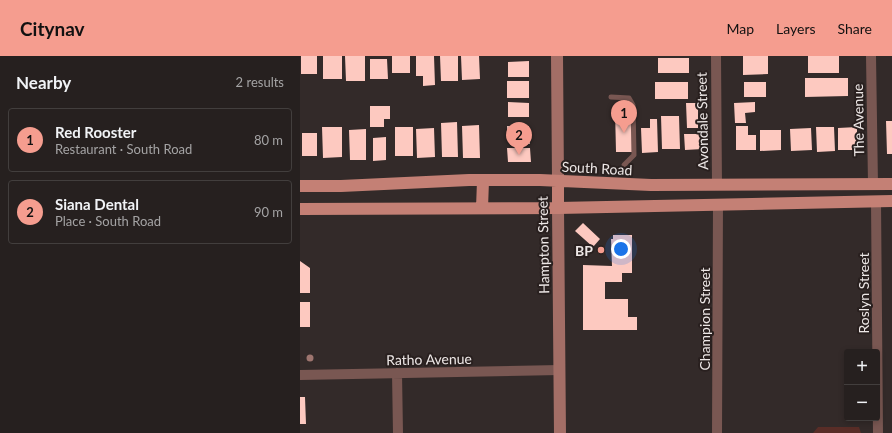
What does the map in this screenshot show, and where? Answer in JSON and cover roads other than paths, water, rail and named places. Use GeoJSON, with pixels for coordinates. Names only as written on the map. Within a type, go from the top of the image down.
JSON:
{"type":"FeatureCollection","features":[{"type":"Feature","properties":{"kind":"main road","name":"Hampton Street"},"geometry":{"type":"LineString","coordinates":[[557,56],[560,433]]}},
{"type":"Feature","properties":{"kind":"main road","name":"South Road"},"geometry":{"type":"LineString","coordinates":[[300,186],[483,181],[558,181],[633,185],[892,184]]}},
{"type":"Feature","properties":{"kind":"main road"},"geometry":{"type":"LineString","coordinates":[[482,208],[483,181]]}},
{"type":"Feature","properties":{"kind":"main road"},"geometry":{"type":"LineString","coordinates":[[873,184],[876,201]]}},
{"type":"Feature","properties":{"kind":"main road"},"geometry":{"type":"LineString","coordinates":[[633,185],[633,207]]}},
{"type":"Feature","properties":{"kind":"main road"},"geometry":{"type":"LineString","coordinates":[[300,209],[633,207],[892,200]]}},
{"type":"Feature","properties":{"kind":"street","name":"Avondale Street"},"geometry":{"type":"LineString","coordinates":[[716,56],[717,185]]}},
{"type":"Feature","properties":{"kind":"street","name":"The Avenue"},"geometry":{"type":"LineString","coordinates":[[871,56],[873,184]]}},
{"type":"Feature","properties":{"kind":"street","name":"Roslyn Street"},"geometry":{"type":"LineString","coordinates":[[876,201],[878,433]]}},
{"type":"Feature","properties":{"kind":"street","name":"Champion Street"},"geometry":{"type":"LineString","coordinates":[[717,433],[718,204]]}},
{"type":"Feature","properties":{"kind":"street","name":"Ratho Avenue"},"geometry":{"type":"LineString","coordinates":[[300,375],[560,370]]}},
{"type":"Feature","properties":{"kind":"street"},"geometry":{"type":"LineString","coordinates":[[397,373],[398,433]]}},
{"type":"Feature","properties":{"kind":"lane"},"geometry":{"type":"LineString","coordinates":[[611,97],[629,98],[634,105],[634,155],[624,165]]}},
{"type":"Feature","properties":{"kind":"place","name":"Red Rooster"},"geometry":{"type":"Point","coordinates":[624,133]}},
{"type":"Feature","properties":{"kind":"place","name":"Siana Dental"},"geometry":{"type":"Point","coordinates":[519,155]}},
{"type":"Feature","properties":{"kind":"place","name":"BP"},"geometry":{"type":"Point","coordinates":[601,250]}}]}
